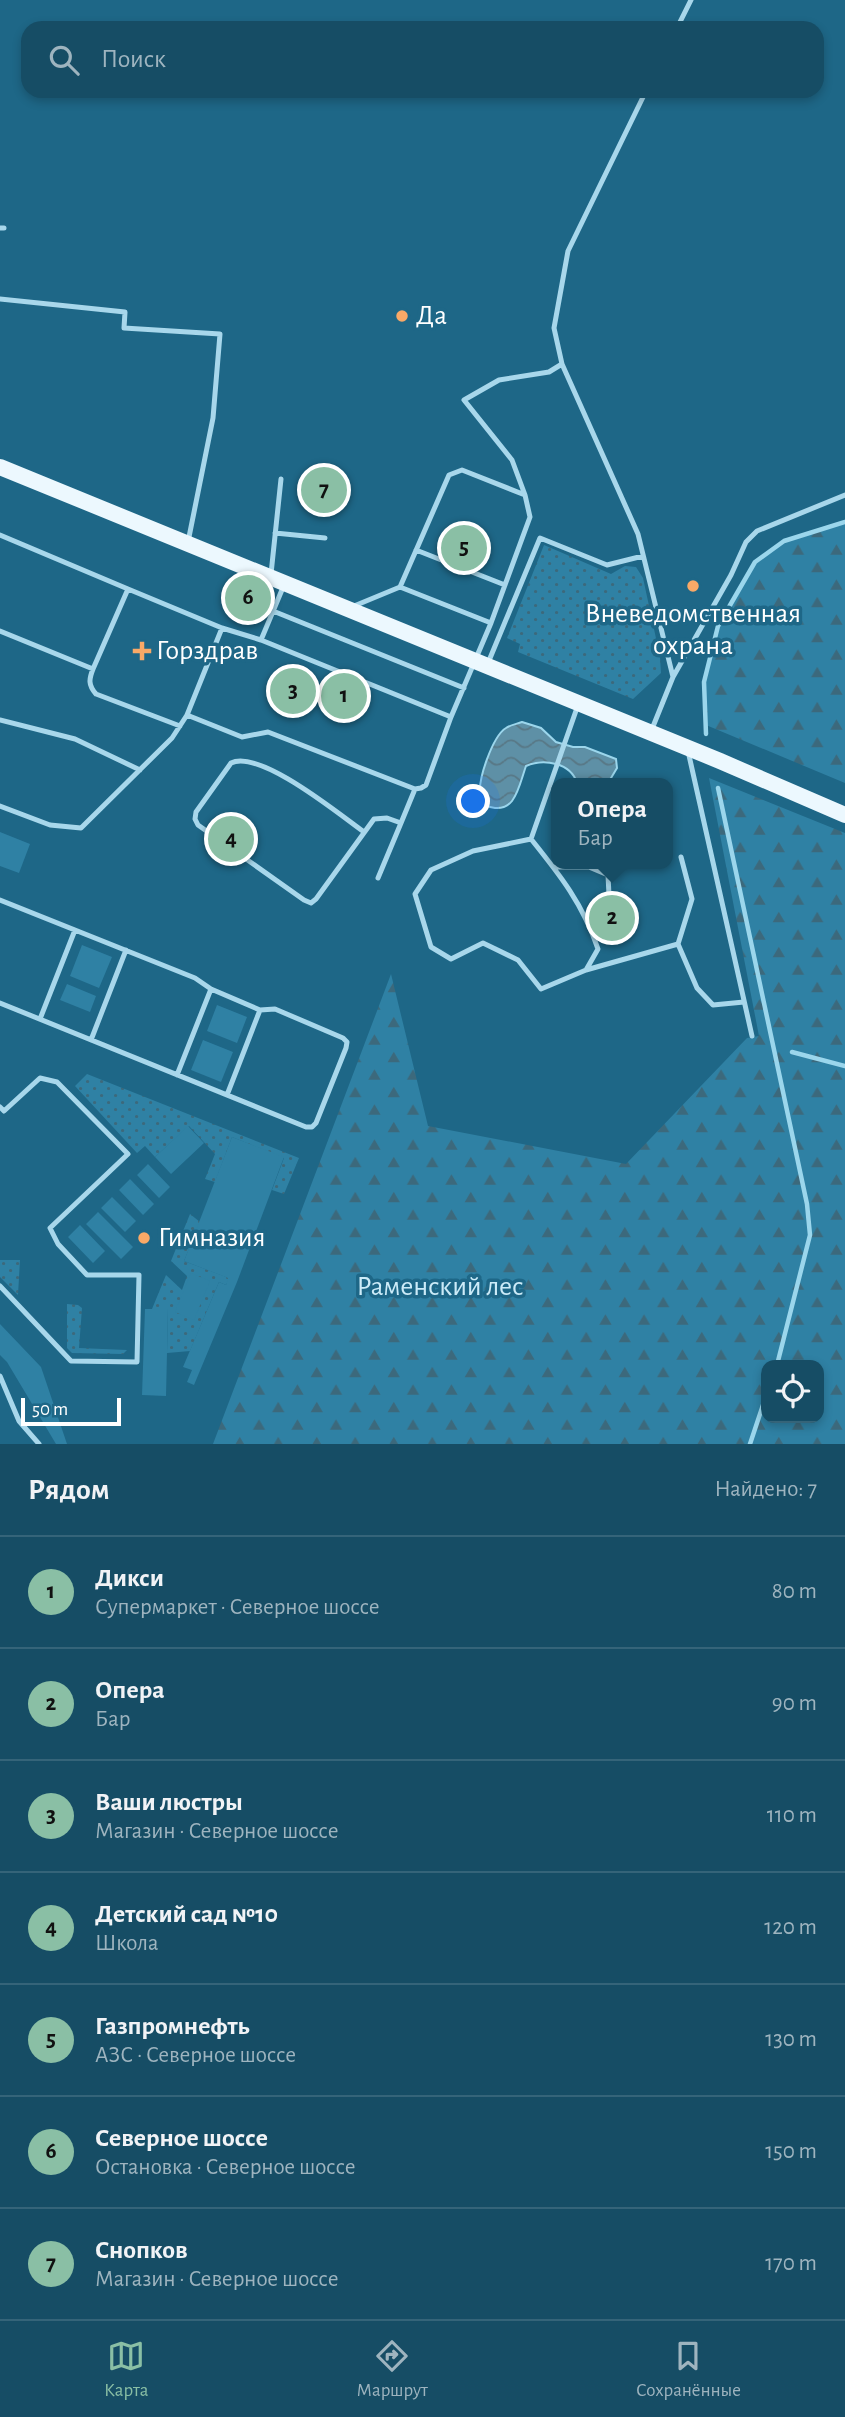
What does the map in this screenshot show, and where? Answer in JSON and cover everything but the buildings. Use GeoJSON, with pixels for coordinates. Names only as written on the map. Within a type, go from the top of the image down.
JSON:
{"type":"FeatureCollection","features":[{"type":"Feature","properties":{"kind":"main road"},"geometry":{"type":"LineString","coordinates":[[0,467],[650,732],[845,815]]}},
{"type":"Feature","properties":{"kind":"lane"},"geometry":{"type":"LineString","coordinates":[[680,21],[691,0]]}},
{"type":"Feature","properties":{"kind":"lane"},"geometry":{"type":"LineString","coordinates":[[643,98],[568,251],[554,328],[562,364],[638,534],[673,677]]}},
{"type":"Feature","properties":{"kind":"lane"},"geometry":{"type":"LineString","coordinates":[[0,299],[125,312],[124,328],[220,334],[213,418],[188,543]]}},
{"type":"Feature","properties":{"kind":"lane"},"geometry":{"type":"LineString","coordinates":[[481,664],[491,623],[530,517],[512,460],[464,400],[499,380],[549,372],[562,364]]}},
{"type":"Feature","properties":{"kind":"lane"},"geometry":{"type":"LineString","coordinates":[[400,587],[449,475],[462,470],[525,495]]}},
{"type":"Feature","properties":{"kind":"lane"},"geometry":{"type":"LineString","coordinates":[[261,640],[273,611],[278,580],[275,533],[281,478]]}},
{"type":"Feature","properties":{"kind":"lane"},"geometry":{"type":"LineString","coordinates":[[650,732],[673,677],[731,575],[746,542],[757,531],[845,495]]}},
{"type":"Feature","properties":{"kind":"lane"},"geometry":{"type":"LineString","coordinates":[[275,533],[325,538]]}},
{"type":"Feature","properties":{"kind":"lane"},"geometry":{"type":"LineString","coordinates":[[0,536],[222,628],[261,640],[451,717]]}},
{"type":"Feature","properties":{"kind":"lane"},"geometry":{"type":"LineString","coordinates":[[187,715],[242,737],[268,732],[415,789],[421,788],[426,785],[464,688],[481,664],[540,538],[607,565],[643,556]]}},
{"type":"Feature","properties":{"kind":"lane"},"geometry":{"type":"LineString","coordinates":[[415,550],[505,585]]}},
{"type":"Feature","properties":{"kind":"lane"},"geometry":{"type":"LineString","coordinates":[[348,609],[400,587],[491,623]]}},
{"type":"Feature","properties":{"kind":"lane"},"geometry":{"type":"LineString","coordinates":[[128,589],[89,679],[90,687],[96,694],[180,726]]}},
{"type":"Feature","properties":{"kind":"lane"},"geometry":{"type":"LineString","coordinates":[[273,611],[464,688]]}},
{"type":"Feature","properties":{"kind":"lane"},"geometry":{"type":"LineString","coordinates":[[0,806],[50,825],[81,828],[180,726],[187,715],[222,628]]}},
{"type":"Feature","properties":{"kind":"lane"},"geometry":{"type":"LineString","coordinates":[[0,631],[93,669]]}},
{"type":"Feature","properties":{"kind":"lane"},"geometry":{"type":"LineString","coordinates":[[552,778],[579,704]]}},
{"type":"Feature","properties":{"kind":"lane"},"geometry":{"type":"LineString","coordinates":[[0,720],[75,739],[140,770]]}},
{"type":"Feature","properties":{"kind":"lane"},"geometry":{"type":"LineString","coordinates":[[688,748],[752,1036]]}},
{"type":"Feature","properties":{"kind":"lane"},"geometry":{"type":"LineString","coordinates":[[364,832],[286,776],[240,761],[231,763],[196,812],[195,819],[198,825],[304,900],[311,902],[316,900],[374,819],[387,818],[401,823]]}},
{"type":"Feature","properties":{"kind":"lane"},"geometry":{"type":"LineString","coordinates":[[531,839],[551,781]]}},
{"type":"Feature","properties":{"kind":"lane"},"geometry":{"type":"LineString","coordinates":[[378,878],[415,789]]}},
{"type":"Feature","properties":{"kind":"lane"},"geometry":{"type":"LineString","coordinates":[[531,839],[551,864]]}},
{"type":"Feature","properties":{"kind":"lane"},"geometry":{"type":"LineString","coordinates":[[531,839],[473,851],[431,870],[415,894],[431,947],[452,959],[483,943],[518,960],[541,989],[586,970],[678,944]]}},
{"type":"Feature","properties":{"kind":"lane"},"geometry":{"type":"LineString","coordinates":[[681,858],[692,898],[678,944],[697,988],[713,1005],[744,1002]]}},
{"type":"Feature","properties":{"kind":"lane"},"geometry":{"type":"LineString","coordinates":[[555,869],[572,890],[592,930],[598,949],[586,970]]}},
{"type":"Feature","properties":{"kind":"lane"},"geometry":{"type":"LineString","coordinates":[[592,930],[594,913],[609,895],[608,876],[593,869]]}},
{"type":"Feature","properties":{"kind":"lane"},"geometry":{"type":"LineString","coordinates":[[0,900],[195,978],[211,989],[260,1010],[275,1009],[343,1038],[346,1048],[316,1123],[312,1127],[306,1127],[0,1003]]}},
{"type":"Feature","properties":{"kind":"lane"},"geometry":{"type":"LineString","coordinates":[[40,1019],[75,930]]}},
{"type":"Feature","properties":{"kind":"lane"},"geometry":{"type":"LineString","coordinates":[[90,1040],[126,950]]}},
{"type":"Feature","properties":{"kind":"lane"},"geometry":{"type":"LineString","coordinates":[[177,1075],[211,989]]}},
{"type":"Feature","properties":{"kind":"lane"},"geometry":{"type":"LineString","coordinates":[[227,1095],[260,1010]]}},
{"type":"Feature","properties":{"kind":"lane"},"geometry":{"type":"LineString","coordinates":[[0,1107],[4,1111],[40,1078],[57,1082],[128,1154],[50,1228],[58,1244],[87,1275],[139,1275],[137,1362],[71,1361],[0,1286]]}},
{"type":"Feature","properties":{"kind":"lane"},"geometry":{"type":"LineString","coordinates":[[0,1376],[19,1420],[40,1444]]}},
{"type":"Feature","properties":{"kind":"green space"},"geometry":{"type":"Polygon","coordinates":[[[845,522],[845,783],[706,725],[704,682],[718,626],[755,562],[784,541],[845,522]]]}},
{"type":"Feature","properties":{"kind":"green space"},"geometry":{"type":"Polygon","coordinates":[[[544,545],[611,574],[625,566],[636,567],[643,578],[661,673],[633,699],[518,652],[520,644],[507,638],[544,545]]]}},
{"type":"Feature","properties":{"kind":"green space","name":"Раменский лес"},"geometry":{"type":"Polygon","coordinates":[[[709,778],[845,833],[845,1444],[213,1444],[391,974],[428,1126],[626,1164],[747,1038],[759,1036],[709,778]]]}},
{"type":"Feature","properties":{"kind":"green space"},"geometry":{"type":"Polygon","coordinates":[[[0,832],[30,844],[19,873],[0,866],[0,832]]]}},
{"type":"Feature","properties":{"kind":"green space"},"geometry":{"type":"Polygon","coordinates":[[[82,945],[112,957],[99,988],[70,976],[82,945]]]}},
{"type":"Feature","properties":{"kind":"green space"},"geometry":{"type":"Polygon","coordinates":[[[67,984],[96,996],[90,1012],[60,1000],[67,984]]]}},
{"type":"Feature","properties":{"kind":"green space"},"geometry":{"type":"Polygon","coordinates":[[[217,1005],[247,1017],[237,1043],[207,1031],[217,1005]]]}},
{"type":"Feature","properties":{"kind":"green space"},"geometry":{"type":"Polygon","coordinates":[[[203,1040],[233,1052],[221,1082],[191,1070],[203,1040]]]}},
{"type":"Feature","properties":{"kind":"green space"},"geometry":{"type":"Polygon","coordinates":[[[87,1074],[299,1158],[284,1194],[272,1190],[284,1158],[232,1137],[215,1182],[205,1179],[215,1154],[189,1126],[155,1157],[145,1146],[137,1153],[75,1086],[87,1074]]]}},
{"type":"Feature","properties":{"kind":"green space"},"geometry":{"type":"Polygon","coordinates":[[[188,1126],[204,1143],[171,1174],[155,1157],[188,1126]]]}},
{"type":"Feature","properties":{"kind":"green space"},"geometry":{"type":"Polygon","coordinates":[[[232,1137],[284,1157],[237,1282],[194,1385],[187,1382],[192,1370],[183,1367],[219,1282],[226,1285],[228,1278],[184,1261],[232,1137]]]}},
{"type":"Feature","properties":{"kind":"green space"},"geometry":{"type":"Polygon","coordinates":[[[148,1164],[170,1187],[159,1198],[137,1175],[148,1164]]]}},
{"type":"Feature","properties":{"kind":"green space"},"geometry":{"type":"Polygon","coordinates":[[[130,1179],[154,1204],[143,1215],[119,1190],[130,1179]]]}},
{"type":"Feature","properties":{"kind":"green space"},"geometry":{"type":"Polygon","coordinates":[[[112,1197],[136,1221],[125,1232],[101,1208],[112,1197]]]}},
{"type":"Feature","properties":{"kind":"green space"},"geometry":{"type":"Polygon","coordinates":[[[98,1212],[133,1247],[121,1259],[86,1224],[98,1212]]]}},
{"type":"Feature","properties":{"kind":"green space"},"geometry":{"type":"Polygon","coordinates":[[[190,1214],[200,1222],[184,1261],[229,1278],[226,1285],[219,1282],[190,1351],[167,1353],[168,1310],[152,1309],[166,1275],[182,1290],[187,1276],[171,1261],[190,1214]]]}},
{"type":"Feature","properties":{"kind":"green space"},"geometry":{"type":"Polygon","coordinates":[[[80,1225],[105,1251],[93,1263],[68,1237],[80,1225]]]}},
{"type":"Feature","properties":{"kind":"green space"},"geometry":{"type":"Polygon","coordinates":[[[0,1260],[20,1260],[18,1295],[0,1277],[0,1260]]]}},
{"type":"Feature","properties":{"kind":"green space"},"geometry":{"type":"Polygon","coordinates":[[[191,1273],[210,1281],[194,1320],[175,1312],[191,1273]]]}},
{"type":"Feature","properties":{"kind":"green space"},"geometry":{"type":"Polygon","coordinates":[[[67,1304],[82,1308],[79,1348],[127,1350],[123,1354],[72,1353],[67,1348],[67,1304]]]}},
{"type":"Feature","properties":{"kind":"green space"},"geometry":{"type":"Polygon","coordinates":[[[145,1309],[168,1309],[166,1396],[142,1395],[145,1309]]]}},
{"type":"Feature","properties":{"kind":"green space"},"geometry":{"type":"Polygon","coordinates":[[[0,1324],[41,1367],[67,1444],[56,1444],[7,1362],[0,1355],[0,1324]]]}},
{"type":"Feature","properties":{"kind":"water"},"geometry":{"type":"Polygon","coordinates":[[[522,722],[541,728],[556,742],[585,747],[616,759],[617,768],[611,778],[575,778],[569,771],[556,764],[541,762],[526,766],[512,801],[504,807],[490,807],[481,797],[481,781],[496,740],[508,727],[522,722]]]}},
{"type":"Feature","properties":{"kind":"waterway"},"geometry":{"type":"LineString","coordinates":[[706,734],[704,682],[718,626],[755,562],[784,541],[845,522]]}},
{"type":"Feature","properties":{"kind":"waterway"},"geometry":{"type":"LineString","coordinates":[[718,788],[807,1204],[810,1235],[778,1360]]}},
{"type":"Feature","properties":{"kind":"waterway"},"geometry":{"type":"LineString","coordinates":[[792,1052],[845,1066]]}},
{"type":"Feature","properties":{"kind":"waterway"},"geometry":{"type":"LineString","coordinates":[[750,1444],[761,1411]]}},
{"type":"Feature","properties":{"kind":"place","name":"Да"},"geometry":{"type":"Point","coordinates":[402,316]}},
{"type":"Feature","properties":{"kind":"place","name":"Снопков"},"geometry":{"type":"Point","coordinates":[324,490]}},
{"type":"Feature","properties":{"kind":"place","name":"Газпромнефть"},"geometry":{"type":"Point","coordinates":[464,548]}},
{"type":"Feature","properties":{"kind":"place","name":"Вневедомственная охрана"},"geometry":{"type":"Point","coordinates":[693,586]}},
{"type":"Feature","properties":{"kind":"place","name":"Северное шоссе"},"geometry":{"type":"Point","coordinates":[248,598]}},
{"type":"Feature","properties":{"kind":"place","name":"Горздрав"},"geometry":{"type":"Point","coordinates":[142,651]}},
{"type":"Feature","properties":{"kind":"place","name":"Ваши люстры"},"geometry":{"type":"Point","coordinates":[293,691]}},
{"type":"Feature","properties":{"kind":"place","name":"Дикси"},"geometry":{"type":"Point","coordinates":[344,696]}},
{"type":"Feature","properties":{"kind":"place","name":"Детский сад №10"},"geometry":{"type":"Point","coordinates":[231,839]}},
{"type":"Feature","properties":{"kind":"place","name":"Опера"},"geometry":{"type":"Point","coordinates":[612,918]}},
{"type":"Feature","properties":{"kind":"place","name":"Гимназия"},"geometry":{"type":"Point","coordinates":[144,1238]}}]}
